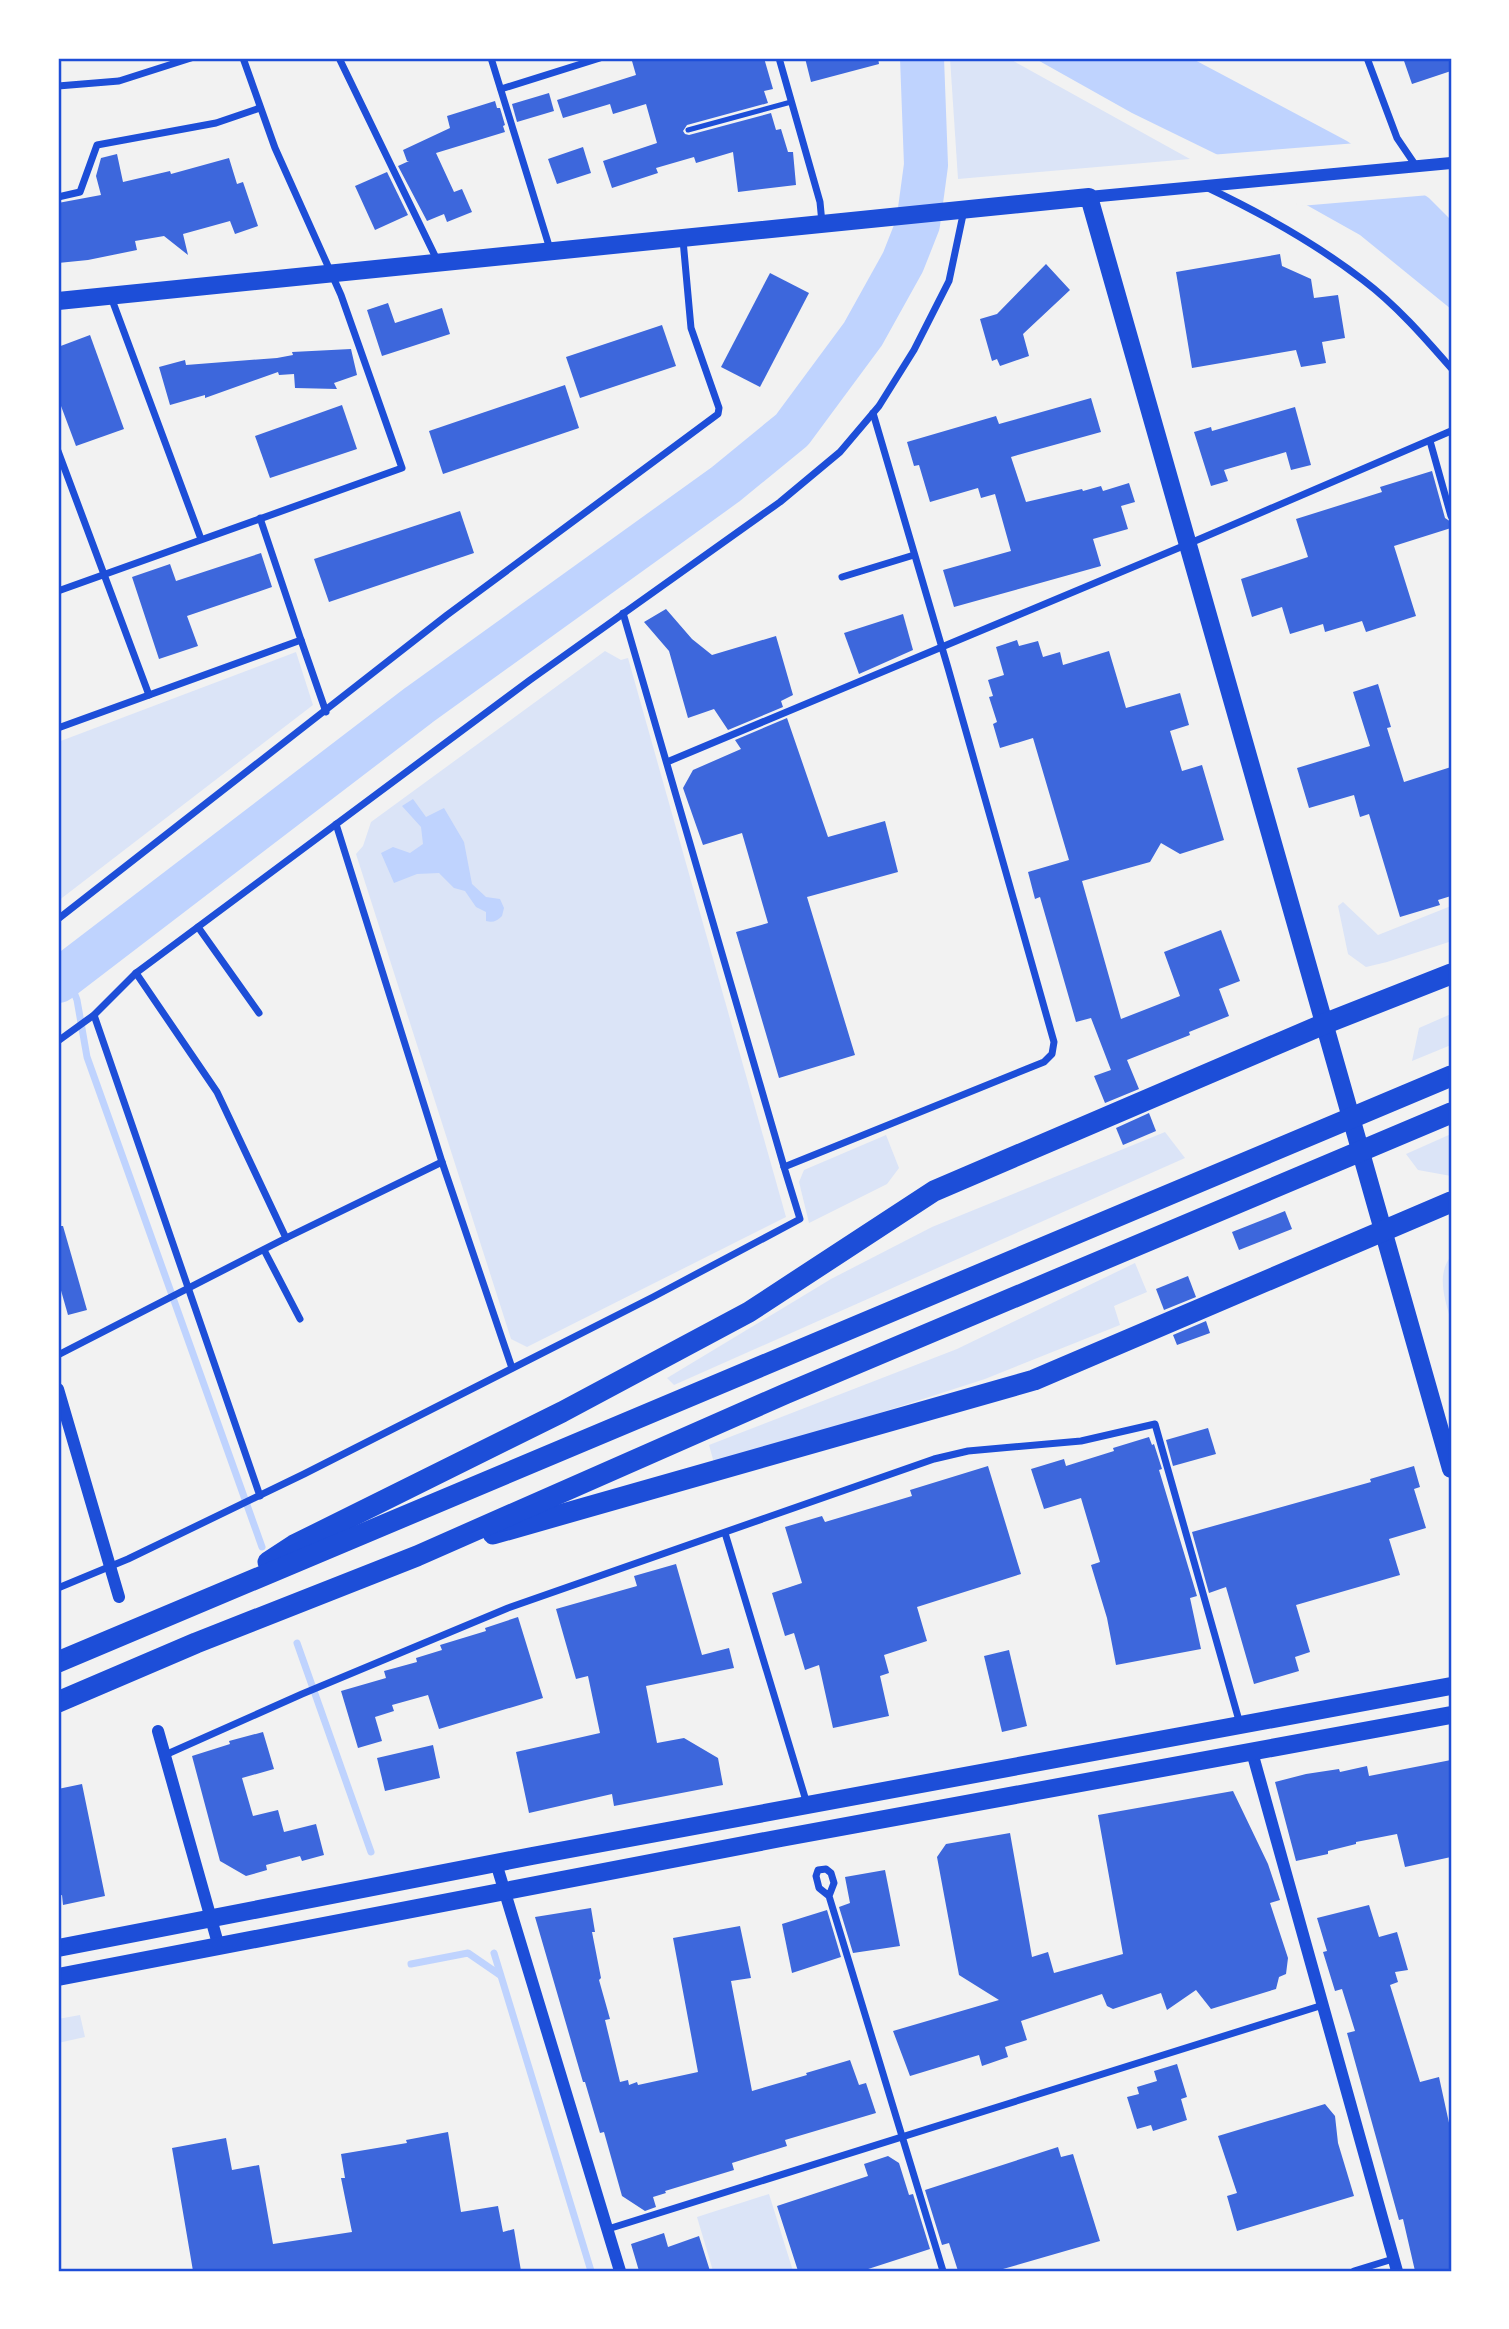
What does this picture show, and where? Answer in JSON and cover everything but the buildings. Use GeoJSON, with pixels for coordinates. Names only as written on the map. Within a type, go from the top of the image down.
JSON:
{"type":"FeatureCollection","features":[{"type":"Feature","properties":{"kind":"highway"},"geometry":{"type":"LineString","coordinates":[[209,1597],[294,1545],[562,1412],[749,1312],[934,1191],[1325,1024],[1451,974]]}},
{"type":"Feature","properties":{"kind":"highway"},"geometry":{"type":"LineString","coordinates":[[58,1662],[1451,1076]]}},
{"type":"Feature","properties":{"kind":"highway"},"geometry":{"type":"LineString","coordinates":[[58,1702],[197,1643],[417,1556],[785,1394],[1451,1113]]}},
{"type":"Feature","properties":{"kind":"highway"},"geometry":{"type":"LineString","coordinates":[[417,1556],[1034,1380],[1451,1202]]}},
{"type":"Feature","properties":{"kind":"main road"},"geometry":{"type":"LineString","coordinates":[[58,301],[1089,197],[1451,1469]]}},
{"type":"Feature","properties":{"kind":"main road"},"geometry":{"type":"LineString","coordinates":[[58,1948],[496,1863],[1451,1686]]}},
{"type":"Feature","properties":{"kind":"main road"},"geometry":{"type":"LineString","coordinates":[[58,1977],[781,1838],[1451,1715]]}},
{"type":"Feature","properties":{"kind":"street"},"geometry":{"type":"LineString","coordinates":[[58,86],[119,81],[191,58]]}},
{"type":"Feature","properties":{"kind":"street"},"geometry":{"type":"LineString","coordinates":[[58,591],[402,468],[341,295],[260,108],[243,58]]}},
{"type":"Feature","properties":{"kind":"street"},"geometry":{"type":"LineString","coordinates":[[339,58],[438,262]]}},
{"type":"Feature","properties":{"kind":"street"},"geometry":{"type":"LineString","coordinates":[[491,58],[551,250]]}},
{"type":"Feature","properties":{"kind":"street"},"geometry":{"type":"LineString","coordinates":[[501,89],[600,58]]}},
{"type":"Feature","properties":{"kind":"street"},"geometry":{"type":"LineString","coordinates":[[779,58],[820,202],[822,223]]}},
{"type":"Feature","properties":{"kind":"street"},"geometry":{"type":"LineString","coordinates":[[1367,58],[1397,138],[1412,166]]}},
{"type":"Feature","properties":{"kind":"street"},"geometry":{"type":"LineString","coordinates":[[58,197],[80,192],[97,145],[216,123],[260,108]]}},
{"type":"Feature","properties":{"kind":"street"},"geometry":{"type":"LineString","coordinates":[[1089,197],[1451,163]]}},
{"type":"Feature","properties":{"kind":"street"},"geometry":{"type":"LineString","coordinates":[[1202,186],[1305,240],[1364,281],[1410,322],[1451,368]]}},
{"type":"Feature","properties":{"kind":"street"},"geometry":{"type":"LineString","coordinates":[[58,1041],[94,1015],[135,973],[623,613],[780,502],[840,452],[873,413],[914,350],[949,281],[957,210]]}},
{"type":"Feature","properties":{"kind":"street"},"geometry":{"type":"LineString","coordinates":[[58,919],[447,615],[718,414],[719,408],[691,328],[683,237]]}},
{"type":"Feature","properties":{"kind":"street"},"geometry":{"type":"LineString","coordinates":[[111,295],[201,539]]}},
{"type":"Feature","properties":{"kind":"street"},"geometry":{"type":"LineString","coordinates":[[784,1167],[1044,1062],[1052,1054],[1054,1042],[873,413]]}},
{"type":"Feature","properties":{"kind":"street"},"geometry":{"type":"LineString","coordinates":[[667,762],[1451,431]]}},
{"type":"Feature","properties":{"kind":"street"},"geometry":{"type":"LineString","coordinates":[[1430,441],[1451,516]]}},
{"type":"Feature","properties":{"kind":"street"},"geometry":{"type":"LineString","coordinates":[[58,451],[149,695]]}},
{"type":"Feature","properties":{"kind":"street"},"geometry":{"type":"LineString","coordinates":[[260,518],[326,712]]}},
{"type":"Feature","properties":{"kind":"street"},"geometry":{"type":"LineString","coordinates":[[842,577],[914,555]]}},
{"type":"Feature","properties":{"kind":"street"},"geometry":{"type":"LineString","coordinates":[[58,1588],[128,1559],[239,1506],[800,1219],[623,613]]}},
{"type":"Feature","properties":{"kind":"street"},"geometry":{"type":"LineString","coordinates":[[58,728],[301,640]]}},
{"type":"Feature","properties":{"kind":"street"},"geometry":{"type":"LineString","coordinates":[[336,824],[442,1162],[512,1368]]}},
{"type":"Feature","properties":{"kind":"street"},"geometry":{"type":"LineString","coordinates":[[198,927],[259,1013]]}},
{"type":"Feature","properties":{"kind":"street"},"geometry":{"type":"LineString","coordinates":[[135,973],[218,1092],[286,1238]]}},
{"type":"Feature","properties":{"kind":"street"},"geometry":{"type":"LineString","coordinates":[[94,1015],[257,1497]]}},
{"type":"Feature","properties":{"kind":"street"},"geometry":{"type":"LineString","coordinates":[[58,1355],[286,1238],[442,1162]]}},
{"type":"Feature","properties":{"kind":"street"},"geometry":{"type":"LineString","coordinates":[[264,1250],[300,1319]]}},
{"type":"Feature","properties":{"kind":"street"},"geometry":{"type":"LineString","coordinates":[[58,1389],[119,1597]]}},
{"type":"Feature","properties":{"kind":"street"},"geometry":{"type":"LineString","coordinates":[[165,1755],[305,1692],[508,1608],[934,1459],[968,1451],[1081,1441],[1155,1424],[1241,1725]]}},
{"type":"Feature","properties":{"kind":"street"},"geometry":{"type":"LineString","coordinates":[[724,1533],[807,1805]]}},
{"type":"Feature","properties":{"kind":"street"},"geometry":{"type":"LineString","coordinates":[[158,1731],[219,1947]]}},
{"type":"Feature","properties":{"kind":"street"},"geometry":{"type":"LineString","coordinates":[[1252,1752],[1395,2265],[1354,2271]]}},
{"type":"Feature","properties":{"kind":"street"},"geometry":{"type":"LineString","coordinates":[[496,1863],[621,2271]]}},
{"type":"Feature","properties":{"kind":"street"},"geometry":{"type":"LineString","coordinates":[[829,1896],[943,2271]]}},
{"type":"Feature","properties":{"kind":"street"},"geometry":{"type":"LineString","coordinates":[[608,2230],[1323,2004]]}},
{"type":"Feature","properties":{"kind":"lane"},"geometry":{"type":"LineString","coordinates":[[688,130],[791,102]]}},
{"type":"Feature","properties":{"kind":"shaded area"},"geometry":{"type":"Polygon","coordinates":[[[950,58],[1008,58],[1190,159],[958,179],[950,58]]]}},
{"type":"Feature","properties":{"kind":"shaded area"},"geometry":{"type":"Polygon","coordinates":[[[605,651],[621,660],[628,658],[786,1217],[527,1347],[511,1339],[356,854],[363,846],[371,822],[605,651]]]}},
{"type":"Feature","properties":{"kind":"shaded area"},"geometry":{"type":"Polygon","coordinates":[[[296,652],[313,705],[58,901],[58,742],[296,652]]]}},
{"type":"Feature","properties":{"kind":"shaded area"},"geometry":{"type":"Polygon","coordinates":[[[1343,902],[1378,935],[1451,906],[1451,952],[1449,942],[1366,967],[1348,954],[1338,906],[1343,902]]]}},
{"type":"Feature","properties":{"kind":"shaded area"},"geometry":{"type":"Polygon","coordinates":[[[1451,1014],[1451,1045],[1412,1061],[1419,1028],[1451,1014]]]}},
{"type":"Feature","properties":{"kind":"shaded area"},"geometry":{"type":"Polygon","coordinates":[[[1165,1132],[1185,1158],[674,1385],[667,1378],[831,1279],[932,1227],[1165,1132]]]}},
{"type":"Feature","properties":{"kind":"shaded area"},"geometry":{"type":"Polygon","coordinates":[[[1451,1134],[1451,1176],[1418,1170],[1406,1154],[1451,1134]]]}},
{"type":"Feature","properties":{"kind":"shaded area"},"geometry":{"type":"Polygon","coordinates":[[[886,1135],[899,1168],[887,1184],[809,1223],[799,1182],[804,1170],[886,1135]]]}},
{"type":"Feature","properties":{"kind":"shaded area"},"geometry":{"type":"Polygon","coordinates":[[[1451,1256],[1451,1321],[1444,1296],[1443,1279],[1446,1263],[1451,1256]]]}},
{"type":"Feature","properties":{"kind":"shaded area"},"geometry":{"type":"Polygon","coordinates":[[[1135,1263],[1147,1292],[1114,1306],[1120,1325],[985,1379],[805,1437],[714,1463],[709,1445],[957,1349],[1135,1263]]]}},
{"type":"Feature","properties":{"kind":"shaded area"},"geometry":{"type":"Polygon","coordinates":[[[80,2015],[85,2037],[58,2043],[58,2019],[80,2015]]]}},
{"type":"Feature","properties":{"kind":"shaded area"},"geometry":{"type":"Polygon","coordinates":[[[769,2194],[793,2271],[713,2271],[697,2217],[769,2194]]]}},
{"type":"Feature","properties":{"kind":"water"},"geometry":{"type":"Polygon","coordinates":[[[1034,58],[1191,58],[1347,141],[1429,198],[1451,220],[1451,309],[1360,235],[1216,154],[1132,113],[1034,58]]]}},
{"type":"Feature","properties":{"kind":"water"},"geometry":{"type":"Polygon","coordinates":[[[413,799],[426,817],[444,808],[464,842],[472,884],[486,897],[500,899],[504,908],[498,919],[493,922],[486,921],[486,912],[476,907],[465,891],[454,888],[439,873],[417,874],[394,883],[381,853],[393,847],[410,853],[423,844],[421,827],[402,806],[413,799]]]}},
{"type":"Feature","properties":{"kind":"pier"},"geometry":{"type":"Polygon","coordinates":[[[1357,143],[1430,195],[1300,206],[1210,155],[1357,143]]]}},
{"type":"Feature","properties":{"kind":"waterway"},"geometry":{"type":"LineString","coordinates":[[58,981],[419,705],[726,484],[792,430],[863,334],[903,262],[918,224],[926,165],[922,58]]}},
{"type":"Feature","properties":{"kind":"waterway"},"geometry":{"type":"LineString","coordinates":[[67,974],[77,1000],[87,1057],[262,1547]]}},
{"type":"Feature","properties":{"kind":"waterway"},"geometry":{"type":"LineString","coordinates":[[297,1643],[371,1852]]}},
{"type":"Feature","properties":{"kind":"waterway"},"geometry":{"type":"LineString","coordinates":[[411,1964],[468,1953],[500,1975]]}},
{"type":"Feature","properties":{"kind":"waterway"},"geometry":{"type":"LineString","coordinates":[[494,1953],[591,2271]]}}]}
